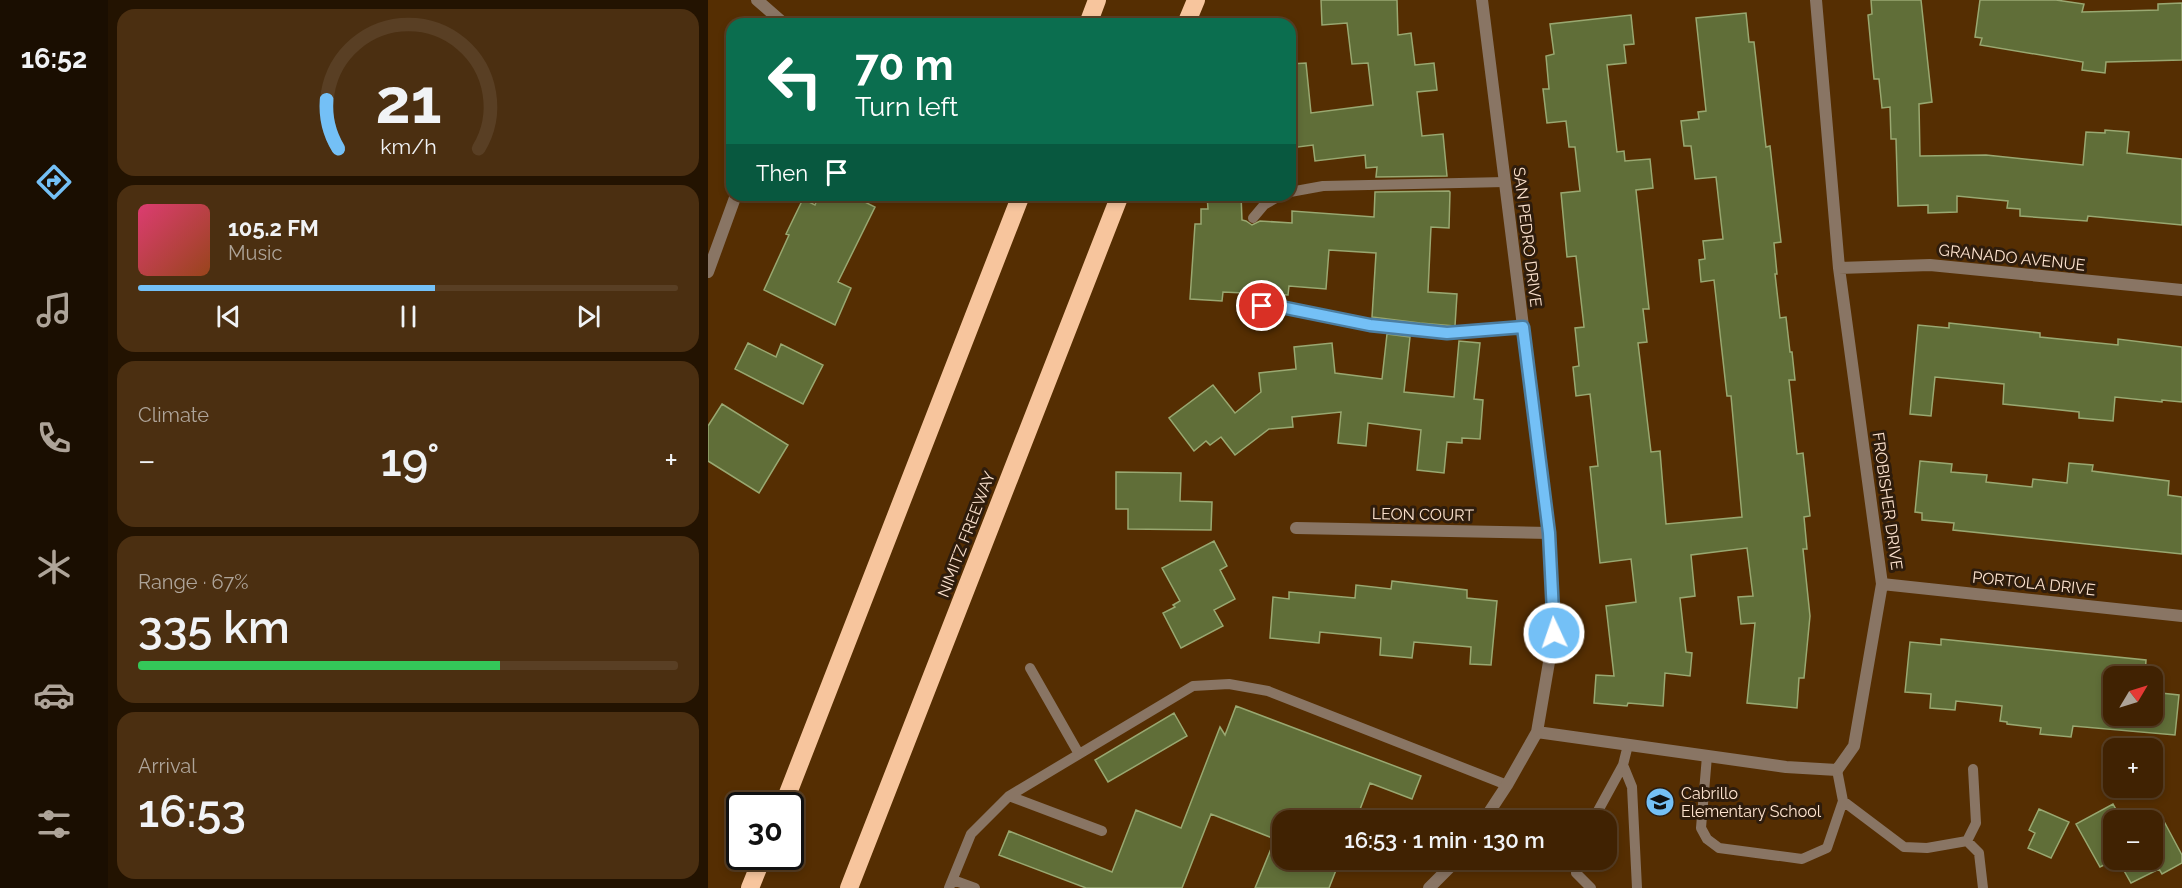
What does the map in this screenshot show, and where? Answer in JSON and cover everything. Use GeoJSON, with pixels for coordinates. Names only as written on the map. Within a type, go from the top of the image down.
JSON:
{"type":"FeatureCollection","features":[{"type":"Feature","properties":{"kind":"highway"},"geometry":{"type":"LineString","coordinates":[[1090,18],[1097,0]]}},
{"type":"Feature","properties":{"kind":"highway"},"geometry":{"type":"LineString","coordinates":[[1188,18],[1196,0]]}},
{"type":"Feature","properties":{"kind":"highway"},"geometry":{"type":"LineString","coordinates":[[788,792],[1019,201]]}},
{"type":"Feature","properties":{"kind":"highway","name":"NIMITZ FREEWAY"},"geometry":{"type":"LineString","coordinates":[[849,888],[1118,201]]}},
{"type":"Feature","properties":{"kind":"highway"},"geometry":{"type":"LineString","coordinates":[[750,888],[757,870]]}},
{"type":"Feature","properties":{"kind":"street"},"geometry":{"type":"LineString","coordinates":[[757,0],[778,18]]}},
{"type":"Feature","properties":{"kind":"street","name":"SAN PEDRO DRIVE"},"geometry":{"type":"LineString","coordinates":[[1482,0],[1549,533],[1554,633],[1537,732],[1491,810]]}},
{"type":"Feature","properties":{"kind":"street","name":"FROBISHER DRIVE"},"geometry":{"type":"LineString","coordinates":[[1816,0],[1839,268],[1882,584],[1854,746],[1837,770]]}},
{"type":"Feature","properties":{"kind":"street"},"geometry":{"type":"LineString","coordinates":[[708,272],[734,201]]}},
{"type":"Feature","properties":{"kind":"street","name":"GRANADO AVENUE"},"geometry":{"type":"LineString","coordinates":[[1839,268],[1930,265],[2182,290]]}},
{"type":"Feature","properties":{"kind":"street","name":"LEON COURT"},"geometry":{"type":"LineString","coordinates":[[1296,528],[1549,533]]}},
{"type":"Feature","properties":{"kind":"street","name":"PORTOLA DRIVE"},"geometry":{"type":"LineString","coordinates":[[1882,584],[2182,615]]}},
{"type":"Feature","properties":{"kind":"street"},"geometry":{"type":"LineString","coordinates":[[1537,732],[1786,768],[1837,770]]}},
{"type":"Feature","properties":{"kind":"street"},"geometry":{"type":"LineString","coordinates":[[1430,888],[1447,870]]}},
{"type":"Feature","properties":{"kind":"lane"},"geometry":{"type":"LineString","coordinates":[[1296,191],[1323,186],[1504,182]]}},
{"type":"Feature","properties":{"kind":"lane"},"geometry":{"type":"LineString","coordinates":[[1253,218],[1264,205],[1271,201]]}},
{"type":"Feature","properties":{"kind":"lane"},"geometry":{"type":"LineString","coordinates":[[1243,304],[1281,307],[1370,325],[1447,333],[1523,327]]}},
{"type":"Feature","properties":{"kind":"lane"},"geometry":{"type":"LineString","coordinates":[[1030,668],[1079,754]]}},
{"type":"Feature","properties":{"kind":"lane"},"geometry":{"type":"LineString","coordinates":[[975,888],[951,884],[971,834],[1009,796],[1193,686],[1229,684],[1268,691],[1507,785]]}},
{"type":"Feature","properties":{"kind":"lane"},"geometry":{"type":"LineString","coordinates":[[1598,810],[1623,765],[1628,745]]}},
{"type":"Feature","properties":{"kind":"lane"},"geometry":{"type":"LineString","coordinates":[[1707,756],[1701,828],[1707,840],[1719,848],[1803,859],[1827,848],[1843,801],[1837,770]]}},
{"type":"Feature","properties":{"kind":"lane"},"geometry":{"type":"LineString","coordinates":[[1623,765],[1632,787],[1636,888]]}},
{"type":"Feature","properties":{"kind":"lane"},"geometry":{"type":"LineString","coordinates":[[1967,841],[1976,823],[1973,769]]}},
{"type":"Feature","properties":{"kind":"lane"},"geometry":{"type":"LineString","coordinates":[[1009,796],[1102,831]]}},
{"type":"Feature","properties":{"kind":"lane"},"geometry":{"type":"LineString","coordinates":[[1843,801],[1904,846],[1927,848],[1967,841]]}},
{"type":"Feature","properties":{"kind":"lane"},"geometry":{"type":"LineString","coordinates":[[1967,841],[1979,853],[1983,888]]}},
{"type":"Feature","properties":{"kind":"lane"},"geometry":{"type":"LineString","coordinates":[[1577,870],[1576,873],[1591,888]]}},
{"type":"Feature","properties":{"kind":"building"},"geometry":{"type":"Polygon","coordinates":[[[1321,0],[1397,0],[1398,35],[1411,33],[1415,65],[1434,63],[1437,90],[1417,92],[1422,136],[1443,134],[1447,176],[1376,177],[1377,167],[1366,168],[1365,155],[1315,161],[1313,145],[1296,147],[1296,64],[1306,63],[1311,113],[1373,105],[1368,63],[1352,64],[1347,23],[1322,25],[1321,0]]]}},
{"type":"Feature","properties":{"kind":"building"},"geometry":{"type":"Polygon","coordinates":[[[1871,0],[1921,0],[1932,102],[1919,104],[1920,156],[1986,155],[2083,165],[2086,132],[2105,133],[2105,130],[2129,132],[2127,153],[2182,159],[2182,225],[2088,216],[2087,221],[2020,216],[2020,209],[2007,208],[2008,201],[1957,196],[1957,212],[1928,213],[1928,205],[1898,206],[1896,139],[1891,139],[1890,107],[1882,108],[1879,79],[1874,79],[1868,15],[1872,14],[1871,0]]]}},
{"type":"Feature","properties":{"kind":"building"},"geometry":{"type":"Polygon","coordinates":[[[1980,0],[2056,0],[2084,4],[2082,12],[2158,10],[2158,4],[2182,3],[2182,60],[2106,62],[2105,73],[2082,70],[2083,62],[1980,45],[1982,38],[1975,37],[1980,0]]]}},
{"type":"Feature","properties":{"kind":"building"},"geometry":{"type":"Polygon","coordinates":[[[1746,13],[1749,42],[1754,42],[1766,147],[1770,146],[1781,242],[1774,243],[1777,274],[1775,274],[1780,318],[1786,317],[1790,352],[1792,352],[1795,380],[1789,380],[1797,454],[1803,453],[1810,516],[1804,517],[1807,549],[1803,549],[1810,616],[1804,678],[1799,678],[1797,708],[1747,703],[1755,623],[1741,624],[1738,597],[1753,596],[1747,548],[1691,555],[1695,596],[1680,598],[1686,652],[1692,653],[1690,676],[1665,673],[1663,706],[1594,703],[1596,675],[1614,676],[1606,606],[1636,602],[1631,559],[1600,563],[1590,467],[1598,466],[1590,394],[1576,396],[1573,367],[1579,366],[1575,328],[1584,327],[1576,256],[1567,257],[1561,193],[1580,191],[1575,147],[1569,147],[1566,121],[1547,123],[1543,89],[1549,89],[1546,56],[1554,54],[1550,24],[1631,15],[1634,44],[1624,45],[1626,63],[1607,65],[1617,152],[1624,151],[1625,161],[1650,159],[1653,188],[1636,190],[1649,309],[1643,309],[1647,342],[1638,343],[1651,452],[1660,451],[1666,524],[1742,517],[1731,396],[1727,396],[1714,280],[1701,282],[1699,260],[1705,259],[1703,241],[1723,239],[1716,177],[1695,179],[1691,146],[1684,146],[1681,121],[1699,119],[1698,112],[1706,111],[1696,18],[1746,13]]]}},
{"type":"Feature","properties":{"kind":"building"},"geometry":{"type":"Polygon","coordinates":[[[1375,192],[1450,192],[1449,228],[1431,227],[1428,292],[1457,294],[1455,326],[1372,317],[1376,253],[1329,250],[1326,289],[1289,286],[1288,295],[1223,292],[1222,301],[1190,299],[1195,224],[1201,224],[1201,209],[1208,209],[1207,201],[1241,201],[1242,220],[1252,225],[1260,221],[1292,223],[1292,211],[1374,217],[1375,192]]]}},
{"type":"Feature","properties":{"kind":"building"},"geometry":{"type":"Polygon","coordinates":[[[802,201],[815,205],[817,201],[863,201],[875,207],[838,282],[851,288],[835,325],[764,290],[802,201]]]}},
{"type":"Feature","properties":{"kind":"building"},"geometry":{"type":"Polygon","coordinates":[[[1949,323],[2040,333],[2040,337],[2118,345],[2118,339],[2182,347],[2182,402],[2115,397],[2113,421],[2079,418],[2079,412],[2003,404],[2004,384],[1935,377],[1931,416],[1910,414],[1918,325],[1949,328],[1949,323]]]}},
{"type":"Feature","properties":{"kind":"building"},"geometry":{"type":"Polygon","coordinates":[[[1387,334],[1410,337],[1404,392],[1454,397],[1459,341],[1480,343],[1474,399],[1483,400],[1480,439],[1462,438],[1462,443],[1447,442],[1444,473],[1417,470],[1421,430],[1368,423],[1366,446],[1338,443],[1341,412],[1292,417],[1293,427],[1269,429],[1235,455],[1221,437],[1210,445],[1206,441],[1194,451],[1169,418],[1213,385],[1235,413],[1261,392],[1259,373],[1296,369],[1294,347],[1332,343],[1335,373],[1382,379],[1387,334]]]}},
{"type":"Feature","properties":{"kind":"building"},"geometry":{"type":"Polygon","coordinates":[[[748,343],[776,357],[781,344],[823,365],[803,404],[735,369],[748,343]]]}},
{"type":"Feature","properties":{"kind":"building"},"geometry":{"type":"Polygon","coordinates":[[[722,404],[788,445],[759,493],[708,461],[708,426],[722,404]]]}},
{"type":"Feature","properties":{"kind":"building"},"geometry":{"type":"Polygon","coordinates":[[[1920,461],[1952,464],[1951,472],[1987,475],[1986,482],[2032,487],[2033,479],[2067,483],[2069,463],[2093,465],[2092,471],[2169,481],[2168,495],[2182,497],[2182,554],[1953,530],[1954,523],[1922,520],[1922,513],[1915,512],[1920,461]]]}},
{"type":"Feature","properties":{"kind":"building"},"geometry":{"type":"Polygon","coordinates":[[[1116,472],[1181,473],[1180,501],[1212,502],[1211,530],[1128,529],[1128,509],[1116,509],[1116,472]]]}},
{"type":"Feature","properties":{"kind":"building"},"geometry":{"type":"Polygon","coordinates":[[[1214,541],[1227,566],[1220,570],[1235,599],[1214,610],[1223,626],[1181,648],[1163,613],[1175,607],[1173,605],[1180,601],[1162,568],[1214,541]]]}},
{"type":"Feature","properties":{"kind":"building"},"geometry":{"type":"Polygon","coordinates":[[[1392,581],[1467,590],[1467,598],[1497,601],[1491,665],[1470,664],[1471,647],[1414,642],[1412,658],[1380,655],[1381,638],[1320,632],[1319,643],[1270,638],[1273,597],[1289,599],[1289,592],[1355,598],[1356,585],[1391,589],[1392,581]]]}},
{"type":"Feature","properties":{"kind":"building"},"geometry":{"type":"Polygon","coordinates":[[[1941,639],[2146,660],[2146,666],[2103,666],[2103,726],[2163,726],[2163,693],[2179,695],[2175,735],[2073,726],[2071,737],[2040,734],[2041,728],[2000,721],[2002,706],[1956,701],[1955,710],[1930,708],[1931,694],[1905,692],[1910,642],[1941,645],[1941,639]]]}},
{"type":"Feature","properties":{"kind":"building"},"geometry":{"type":"Polygon","coordinates":[[[1236,706],[1421,776],[1412,799],[1370,783],[1360,810],[1272,810],[1272,838],[1211,814],[1182,888],[1086,888],[999,855],[1009,831],[1112,872],[1136,810],[1181,828],[1220,727],[1225,735],[1236,706]]]}},
{"type":"Feature","properties":{"kind":"building"},"geometry":{"type":"Polygon","coordinates":[[[1174,713],[1187,736],[1108,782],[1095,760],[1174,713]]]}},
{"type":"Feature","properties":{"kind":"building"},"geometry":{"type":"Polygon","coordinates":[[[2113,804],[2116,810],[2103,810],[2103,866],[2100,867],[2076,824],[2113,804]]]}},
{"type":"Feature","properties":{"kind":"building"},"geometry":{"type":"Polygon","coordinates":[[[2039,809],[2069,822],[2051,858],[2028,848],[2035,833],[2029,830],[2039,809]]]}},
{"type":"Feature","properties":{"kind":"building"},"geometry":{"type":"Polygon","coordinates":[[[2163,819],[2182,855],[2182,863],[2162,874],[2160,870],[2163,870],[2163,819]]]}},
{"type":"Feature","properties":{"kind":"building"},"geometry":{"type":"Polygon","coordinates":[[[1272,846],[1272,870],[1336,870],[1329,888],[1255,888],[1272,846]]]}},
{"type":"Feature","properties":{"kind":"building"},"geometry":{"type":"Polygon","coordinates":[[[2124,870],[2157,870],[2131,883],[2124,870]]]}},
{"type":"Feature","properties":{"kind":"place","name":"Cabrillo Elementary School"},"geometry":{"type":"Point","coordinates":[1660,802]}},
{"type":"Feature","properties":{"kind":"route"},"geometry":{"type":"LineString","coordinates":[[1262,306],[1281,307],[1370,325],[1447,333],[1523,327],[1549,533],[1554,633]]}}]}
